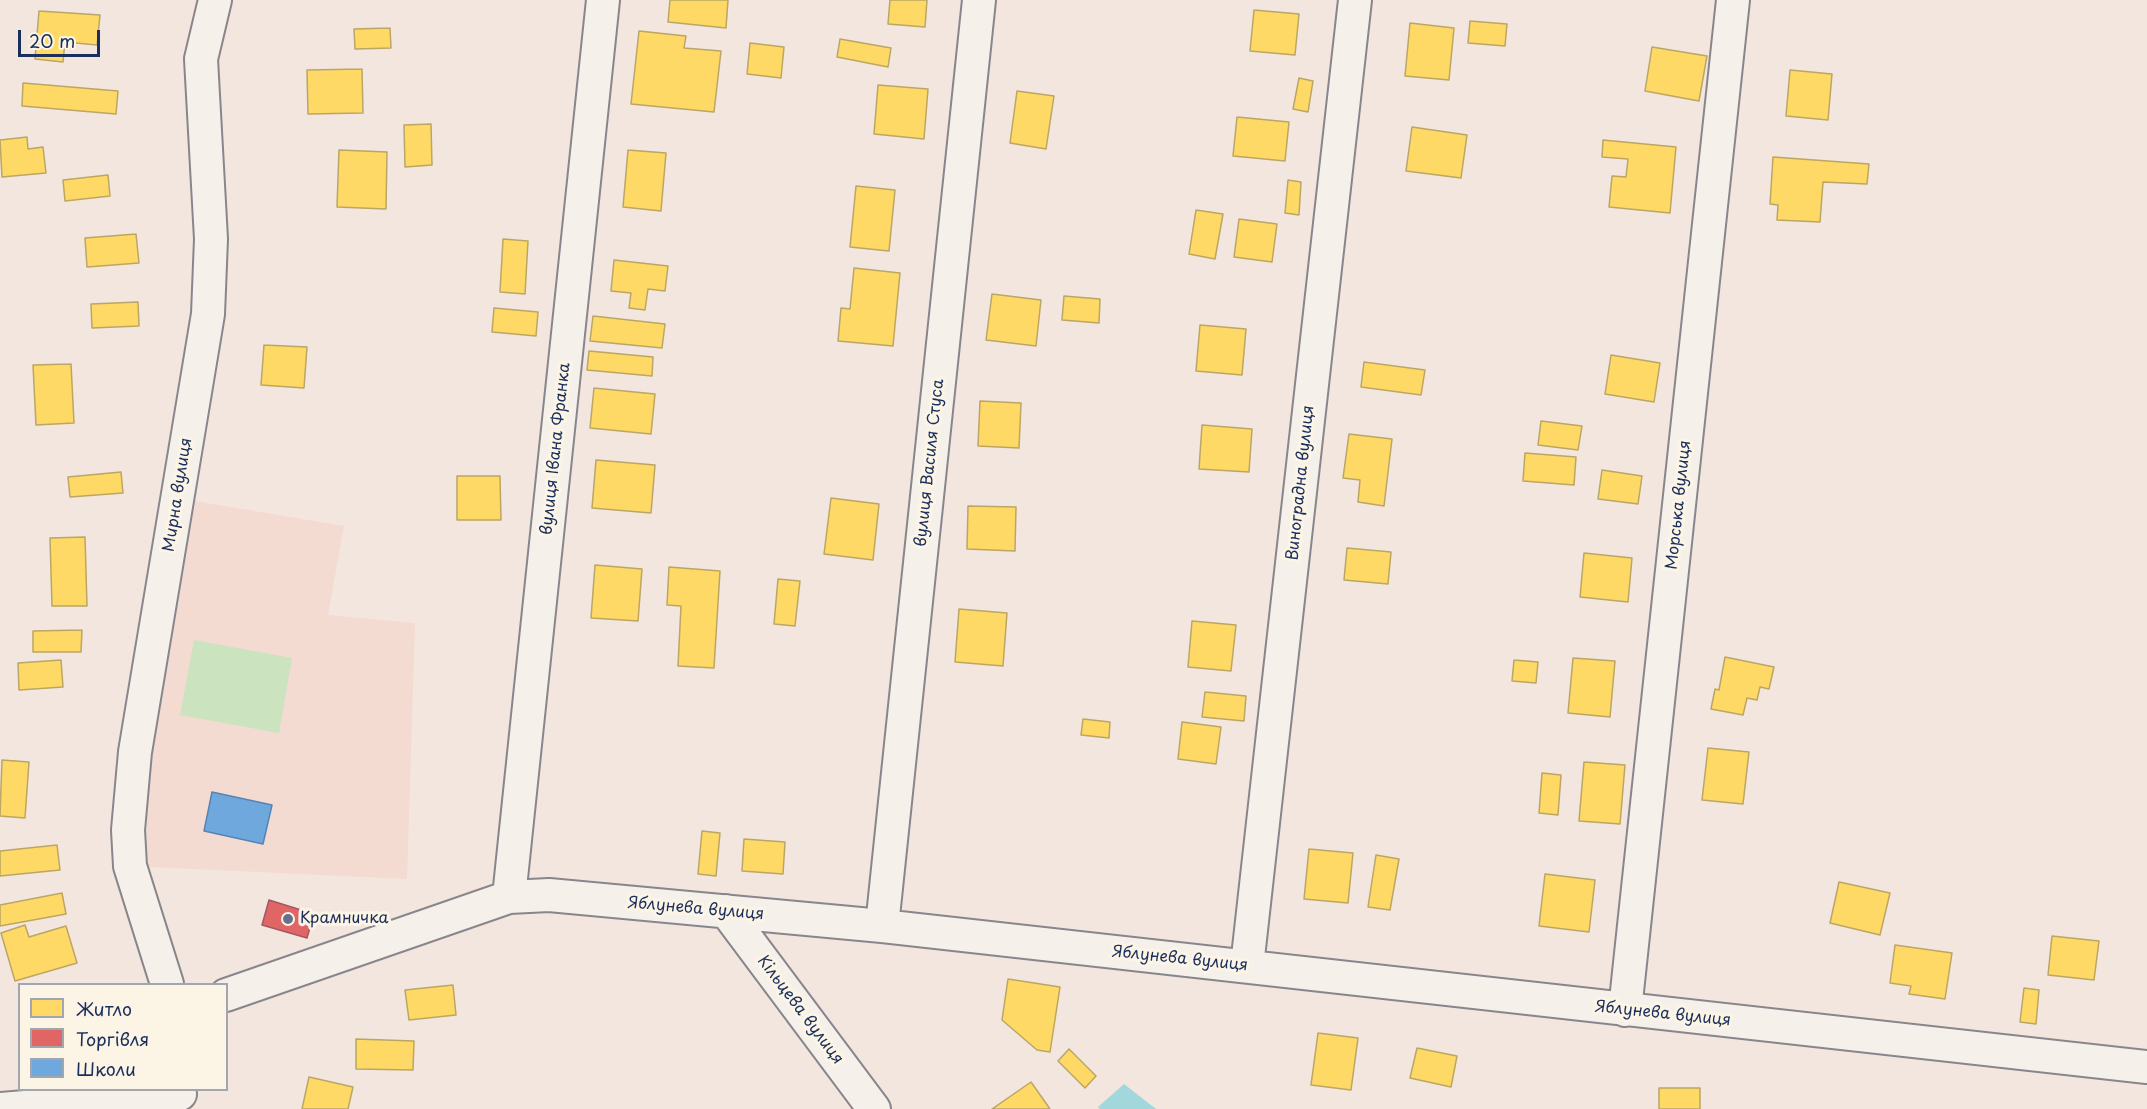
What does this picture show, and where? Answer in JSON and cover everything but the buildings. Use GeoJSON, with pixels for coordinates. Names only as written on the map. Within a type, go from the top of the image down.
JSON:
{"type":"FeatureCollection","features":[{"type":"Feature","properties":{"kind":"street","name":"Мирна вулиця"},"geometry":{"type":"LineString","coordinates":[[167,983],[130,866],[128,830],[135,752],[208,314],[211,239],[201,59],[215,0]]}},
{"type":"Feature","properties":{"kind":"street","name":"вулиця Івана Франка"},"geometry":{"type":"LineString","coordinates":[[509,897],[603,0]]}},
{"type":"Feature","properties":{"kind":"street","name":"вулиця Василя Стуса"},"geometry":{"type":"LineString","coordinates":[[882,926],[978,0]]}},
{"type":"Feature","properties":{"kind":"street","name":"Виноградна вулиця"},"geometry":{"type":"LineString","coordinates":[[1247,966],[1355,0]]}},
{"type":"Feature","properties":{"kind":"street","name":"Морська вулиця"},"geometry":{"type":"LineString","coordinates":[[1625,1010],[1733,0]]}},
{"type":"Feature","properties":{"kind":"street","name":"Яблунева вулиця"},"geometry":{"type":"LineString","coordinates":[[228,994],[509,897],[529,894],[882,926],[2147,1067]]}},
{"type":"Feature","properties":{"kind":"street","name":"Кільцева вулиця"},"geometry":{"type":"LineString","coordinates":[[726,911],[874,1109]]}},
{"type":"Feature","properties":{"kind":"street"},"geometry":{"type":"LineString","coordinates":[[0,1109],[180,1097]]}},
{"type":"Feature","properties":{"kind":"shaded area"},"geometry":{"type":"Polygon","coordinates":[[[177,498],[344,526],[328,615],[415,623],[407,879],[130,866],[177,498]]]}},
{"type":"Feature","properties":{"kind":"green space"},"geometry":{"type":"Polygon","coordinates":[[[194,640],[292,658],[279,733],[180,715],[194,640]]]}},
{"type":"Feature","properties":{"kind":"water"},"geometry":{"type":"Polygon","coordinates":[[[1124,1084],[1156,1109],[1100,1109],[1098,1107],[1124,1084]]]}},
{"type":"Feature","properties":{"kind":"place","name":"Крамничка"},"geometry":{"type":"Point","coordinates":[288,919]}}]}
